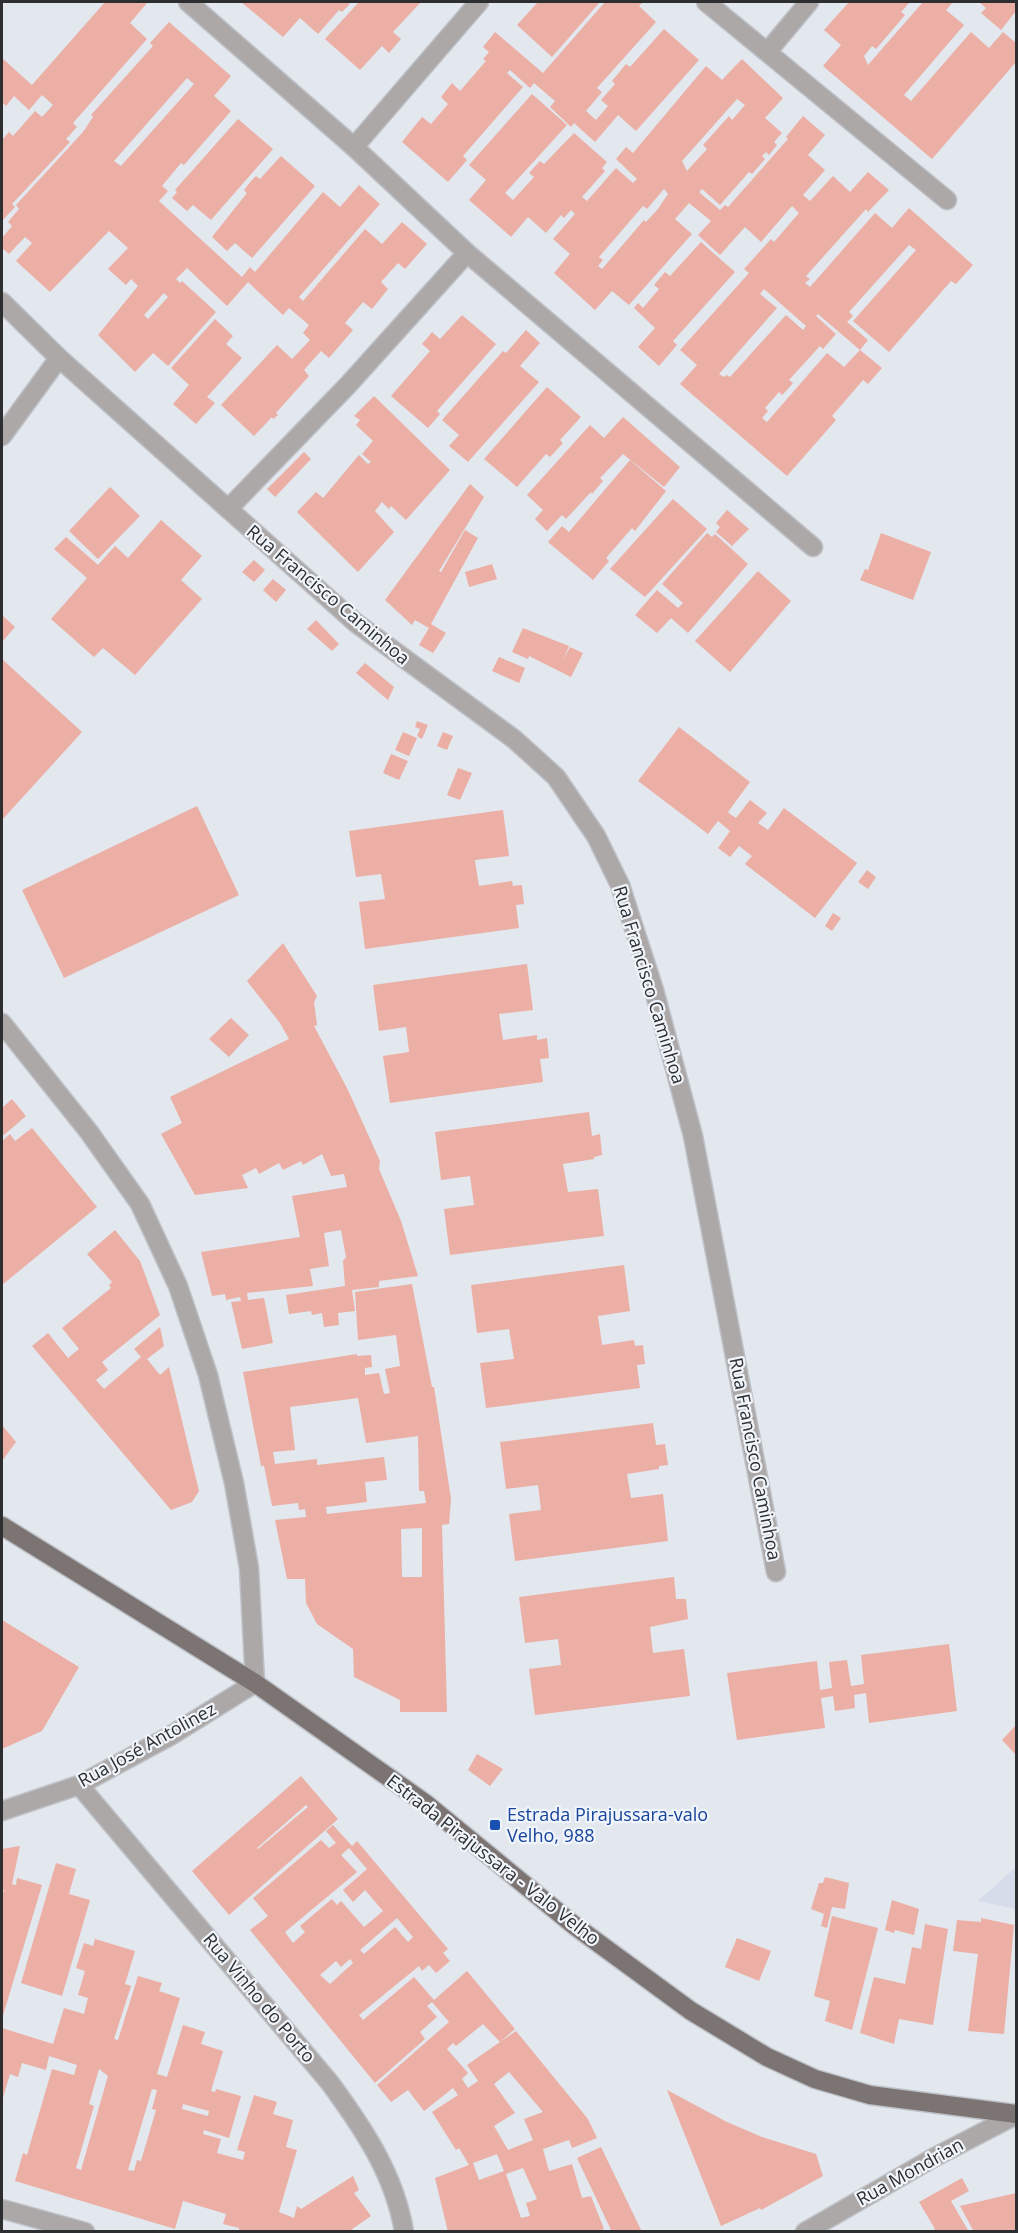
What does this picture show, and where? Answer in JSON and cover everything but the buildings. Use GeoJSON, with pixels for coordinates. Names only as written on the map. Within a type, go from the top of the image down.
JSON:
{"type":"FeatureCollection","features":[{"type":"Feature","properties":{"kind":"main road","name":"Estrada Pirajussara - Valo Velho"},"geometry":{"type":"LineString","coordinates":[[2,1526],[255,1683],[425,1803],[575,1926],[691,2011],[767,2057],[815,2079],[870,2095],[1017,2114]]}},
{"type":"Feature","properties":{"kind":"street"},"geometry":{"type":"LineString","coordinates":[[188,2],[354,147],[467,253],[813,547]]}},
{"type":"Feature","properties":{"kind":"street"},"geometry":{"type":"LineString","coordinates":[[354,147],[479,2]]}},
{"type":"Feature","properties":{"kind":"street"},"geometry":{"type":"LineString","coordinates":[[706,2],[947,200]]}},
{"type":"Feature","properties":{"kind":"street"},"geometry":{"type":"LineString","coordinates":[[768,51],[809,2]]}},
{"type":"Feature","properties":{"kind":"street"},"geometry":{"type":"LineString","coordinates":[[228,509],[348,385],[467,253]]}},
{"type":"Feature","properties":{"kind":"street","name":"Rua Francisco Caminhoa"},"geometry":{"type":"LineString","coordinates":[[2,302],[59,358],[356,623],[514,739],[556,777],[596,836],[620,885],[654,990],[693,1136],[776,1572]]}},
{"type":"Feature","properties":{"kind":"street"},"geometry":{"type":"LineString","coordinates":[[2,436],[59,358]]}},
{"type":"Feature","properties":{"kind":"street"},"geometry":{"type":"LineString","coordinates":[[2,1023],[89,1132],[140,1204],[178,1287],[208,1375],[234,1483],[249,1568],[255,1683]]}},
{"type":"Feature","properties":{"kind":"street","name":"Rua José Antolinez"},"geometry":{"type":"LineString","coordinates":[[2,1812],[79,1785],[170,1736],[255,1683]]}},
{"type":"Feature","properties":{"kind":"street","name":"Rua Vinho do Porto"},"geometry":{"type":"LineString","coordinates":[[79,1785],[336,2091],[361,2125],[387,2173],[404,2232]]}},
{"type":"Feature","properties":{"kind":"street","name":"Rua Mondrian"},"geometry":{"type":"LineString","coordinates":[[805,2232],[933,2158],[1017,2114]]}},
{"type":"Feature","properties":{"kind":"street"},"geometry":{"type":"LineString","coordinates":[[2,2209],[85,2232]]}},
{"type":"Feature","properties":{"kind":"shaded area"},"geometry":{"type":"Polygon","coordinates":[[[1016,1867],[1016,1909],[978,1901],[1016,1867]]]}},
{"type":"Feature","properties":{"kind":"place","name":"Estrada Pirajussara-valo Velho, 988"},"geometry":{"type":"Point","coordinates":[495,1825]}}]}
